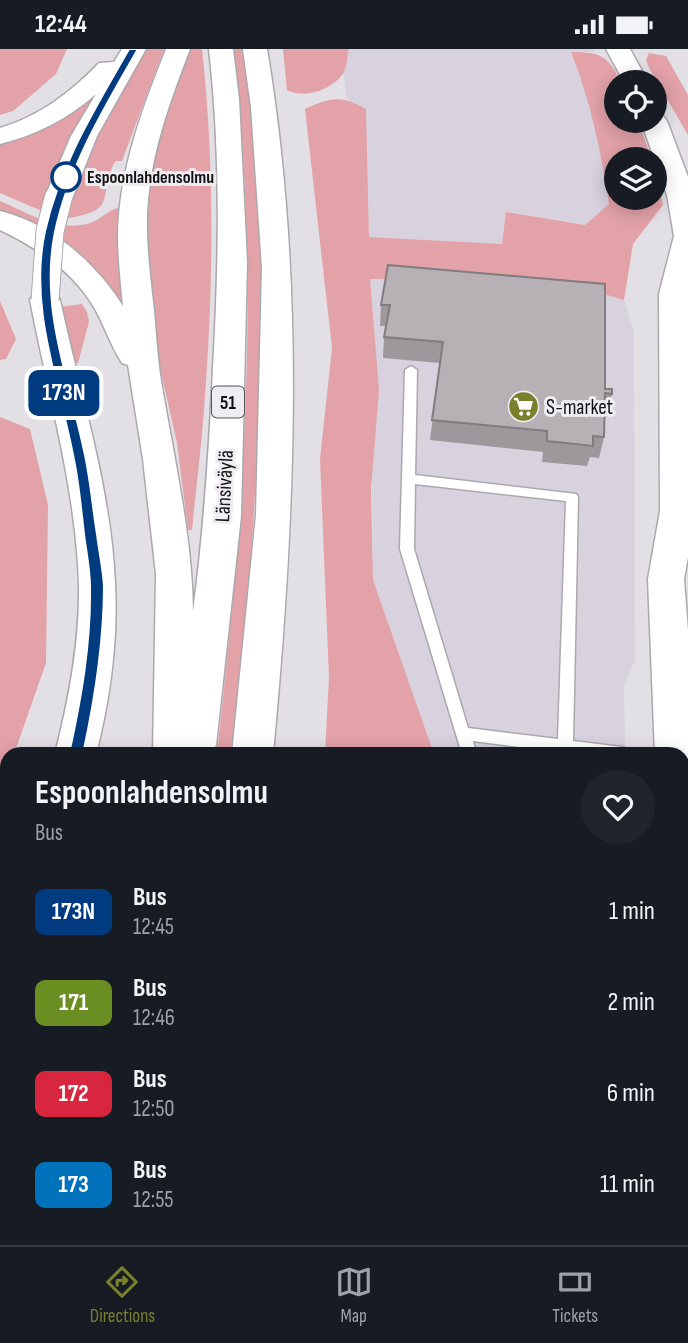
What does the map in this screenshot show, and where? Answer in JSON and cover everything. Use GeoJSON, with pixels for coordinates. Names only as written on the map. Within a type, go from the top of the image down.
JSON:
{"type":"FeatureCollection","features":[{"type":"Feature","properties":{"kind":"main road"},"geometry":{"type":"LineString","coordinates":[[0,137],[60,113],[83,95],[110,67],[121,49]]}},
{"type":"Feature","properties":{"kind":"main road"},"geometry":{"type":"LineString","coordinates":[[78,747],[92,680],[97,585],[80,461],[45,300],[50,232],[58,199],[84,136],[134,49]]}},
{"type":"Feature","properties":{"kind":"main road"},"geometry":{"type":"LineString","coordinates":[[174,747],[174,574],[160,459],[145,380],[132,237],[135,192],[151,119],[178,49]]}},
{"type":"Feature","properties":{"kind":"main road","name":"Länsiväylä"},"geometry":{"type":"LineString","coordinates":[[195,747],[223,516],[233,262],[227,99],[221,49]]}},
{"type":"Feature","properties":{"kind":"main road","name":"51"},"geometry":{"type":"LineString","coordinates":[[254,747],[274,515],[277,268],[264,107],[255,49]]}},
{"type":"Feature","properties":{"kind":"main road"},"geometry":{"type":"LineString","coordinates":[[263,49],[264,107]]}},
{"type":"Feature","properties":{"kind":"main road"},"geometry":{"type":"LineString","coordinates":[[618,49],[629,70]]}},
{"type":"Feature","properties":{"kind":"main road"},"geometry":{"type":"LineString","coordinates":[[658,133],[681,195],[688,236],[674,294],[678,511],[666,579],[676,747]]}},
{"type":"Feature","properties":{"kind":"main road"},"geometry":{"type":"LineString","coordinates":[[0,219],[31,232],[71,259],[93,281],[110,307],[145,380]]}},
{"type":"Feature","properties":{"kind":"lane"},"geometry":{"type":"LineString","coordinates":[[411,370],[407,549],[468,747]]}},
{"type":"Feature","properties":{"kind":"lane"},"geometry":{"type":"LineString","coordinates":[[410,479],[572,498],[574,747]]}},
{"type":"Feature","properties":{"kind":"lane"},"geometry":{"type":"LineString","coordinates":[[465,734],[554,747]]}},
{"type":"Feature","properties":{"kind":"shaded area"},"geometry":{"type":"Polygon","coordinates":[[[0,49],[67,49],[56,74],[13,111],[0,115],[0,49]]]}},
{"type":"Feature","properties":{"kind":"shaded area"},"geometry":{"type":"Polygon","coordinates":[[[143,49],[164,49],[122,161],[116,161],[113,165],[103,203],[92,212],[65,219],[86,156],[143,49]]]}},
{"type":"Feature","properties":{"kind":"shaded area"},"geometry":{"type":"Polygon","coordinates":[[[185,49],[202,49],[211,193],[209,338],[192,530],[188,530],[177,443],[149,319],[141,224],[162,108],[185,49]]]}},
{"type":"Feature","properties":{"kind":"shaded area"},"geometry":{"type":"Polygon","coordinates":[[[233,49],[244,49],[252,108],[260,227],[261,347],[246,640],[236,747],[218,747],[235,578],[246,401],[248,313],[242,137],[233,49]]]}},
{"type":"Feature","properties":{"kind":"shaded area"},"geometry":{"type":"Polygon","coordinates":[[[283,49],[349,49],[345,70],[333,84],[302,94],[287,90],[283,49]]]}},
{"type":"Feature","properties":{"kind":"shaded area"},"geometry":{"type":"Polygon","coordinates":[[[349,49],[594,49],[595,52],[571,53],[586,88],[599,142],[604,170],[604,209],[585,225],[506,212],[502,244],[369,237],[366,110],[347,99],[343,73],[349,49]]]}},
{"type":"Feature","properties":{"kind":"shaded area"},"geometry":{"type":"Polygon","coordinates":[[[571,52],[596,54],[614,70],[604,70],[604,133],[642,133],[648,147],[604,147],[604,176],[594,127],[571,52]]]}},
{"type":"Feature","properties":{"kind":"shaded area"},"geometry":{"type":"Polygon","coordinates":[[[649,53],[666,56],[688,95],[688,135],[667,99],[667,70],[650,70],[646,60],[649,53]]]}},
{"type":"Feature","properties":{"kind":"shaded area"},"geometry":{"type":"Polygon","coordinates":[[[101,86],[44,212],[0,193],[0,143],[54,121],[101,86]]]}},
{"type":"Feature","properties":{"kind":"shaded area"},"geometry":{"type":"Polygon","coordinates":[[[336,99],[350,101],[366,109],[369,237],[502,244],[506,212],[585,225],[604,208],[659,210],[633,244],[624,300],[607,295],[419,279],[370,279],[379,390],[371,489],[373,580],[432,747],[325,747],[329,677],[320,459],[332,348],[305,109],[336,99]]]}},
{"type":"Feature","properties":{"kind":"shaded area"},"geometry":{"type":"Polygon","coordinates":[[[0,201],[55,224],[66,225],[90,223],[118,208],[123,304],[83,260],[68,249],[0,213],[0,201]]]}},
{"type":"Feature","properties":{"kind":"shaded area"},"geometry":{"type":"Polygon","coordinates":[[[370,279],[419,279],[607,295],[624,300],[634,332],[635,660],[624,686],[625,747],[432,747],[373,580],[370,279]]]}},
{"type":"Feature","properties":{"kind":"shaded area"},"geometry":{"type":"Polygon","coordinates":[[[0,301],[16,339],[6,359],[0,360],[0,301]]]}},
{"type":"Feature","properties":{"kind":"shaded area"},"geometry":{"type":"Polygon","coordinates":[[[82,304],[89,322],[78,363],[69,365],[59,307],[82,304]]]}},
{"type":"Feature","properties":{"kind":"shaded area"},"geometry":{"type":"Polygon","coordinates":[[[0,417],[30,429],[48,505],[46,663],[16,747],[0,747],[0,417]]]}},
{"type":"Feature","properties":{"kind":"building"},"geometry":{"type":"Polygon","coordinates":[[[388,265],[605,284],[605,389],[612,389],[612,394],[605,393],[604,437],[593,436],[593,446],[547,441],[547,431],[432,420],[443,342],[384,337],[390,305],[381,305],[388,265]]]}},
{"type":"Feature","properties":{"kind":"bus line","name":"173N"},"geometry":{"type":"LineString","coordinates":[[78,747],[92,680],[97,585],[91,524],[80,461],[45,300],[46,269],[50,232],[69,169],[84,136],[134,49]]}},
{"type":"Feature","properties":{"kind":"place","name":"Espoonlahdensolmu"},"geometry":{"type":"Point","coordinates":[66,177]}},
{"type":"Feature","properties":{"kind":"place","name":"S-market"},"geometry":{"type":"Point","coordinates":[523,407]}}]}
